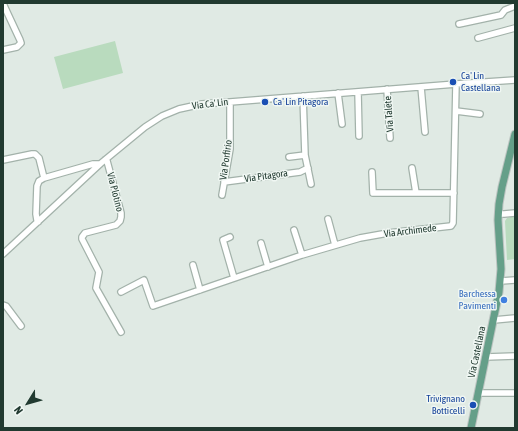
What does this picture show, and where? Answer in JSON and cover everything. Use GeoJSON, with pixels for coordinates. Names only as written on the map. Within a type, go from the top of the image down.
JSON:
{"type":"FeatureCollection","features":[{"type":"Feature","properties":{"kind":"main road","name":"Via Castellana"},"geometry":{"type":"LineString","coordinates":[[471,428],[501,281],[498,214],[502,187],[515,134]]}},
{"type":"Feature","properties":{"kind":"street"},"geometry":{"type":"LineString","coordinates":[[3,3],[21,43],[17,47],[3,50]]}},
{"type":"Feature","properties":{"kind":"street"},"geometry":{"type":"LineString","coordinates":[[459,24],[501,15],[505,10],[515,6]]}},
{"type":"Feature","properties":{"kind":"street"},"geometry":{"type":"LineString","coordinates":[[478,38],[515,28]]}},
{"type":"Feature","properties":{"kind":"street","name":"Via Ca' Lin"},"geometry":{"type":"LineString","coordinates":[[3,254],[103,162],[145,127],[179,109],[194,105],[515,80]]}},
{"type":"Feature","properties":{"kind":"street","name":"Via Archimede"},"geometry":{"type":"LineString","coordinates":[[121,292],[144,280],[153,306],[336,244],[388,233],[451,226],[453,223],[456,84]]}},
{"type":"Feature","properties":{"kind":"street"},"geometry":{"type":"LineString","coordinates":[[421,87],[425,132]]}},
{"type":"Feature","properties":{"kind":"street","name":"Via Talete"},"geometry":{"type":"LineString","coordinates":[[387,89],[390,138]]}},
{"type":"Feature","properties":{"kind":"street"},"geometry":{"type":"LineString","coordinates":[[358,92],[359,136]]}},
{"type":"Feature","properties":{"kind":"street"},"geometry":{"type":"LineString","coordinates":[[338,93],[342,124]]}},
{"type":"Feature","properties":{"kind":"street"},"geometry":{"type":"LineString","coordinates":[[303,96],[305,155],[311,184]]}},
{"type":"Feature","properties":{"kind":"street","name":"Via Porfirio"},"geometry":{"type":"LineString","coordinates":[[222,195],[230,149],[230,102]]}},
{"type":"Feature","properties":{"kind":"street"},"geometry":{"type":"LineString","coordinates":[[456,111],[480,114]]}},
{"type":"Feature","properties":{"kind":"street"},"geometry":{"type":"LineString","coordinates":[[3,160],[32,154],[35,154],[39,158],[44,178],[39,181],[37,186],[36,214],[38,222]]}},
{"type":"Feature","properties":{"kind":"street","name":"Via Pitagora"},"geometry":{"type":"LineString","coordinates":[[289,157],[305,155]]}},
{"type":"Feature","properties":{"kind":"street","name":"Via Plotino"},"geometry":{"type":"LineString","coordinates":[[103,162],[107,161],[121,217],[120,221],[116,225],[85,233],[82,239],[99,272],[96,288],[121,332]]}},
{"type":"Feature","properties":{"kind":"street","name":"Via Ca' Lin"},"geometry":{"type":"LineString","coordinates":[[44,178],[103,162]]}},
{"type":"Feature","properties":{"kind":"street","name":"Via Pitagora"},"geometry":{"type":"LineString","coordinates":[[224,182],[300,172],[308,168]]}},
{"type":"Feature","properties":{"kind":"street"},"geometry":{"type":"LineString","coordinates":[[414,168],[416,193]]}},
{"type":"Feature","properties":{"kind":"street"},"geometry":{"type":"LineString","coordinates":[[372,172],[373,193],[454,193]]}},
{"type":"Feature","properties":{"kind":"street"},"geometry":{"type":"LineString","coordinates":[[498,214],[515,212]]}},
{"type":"Feature","properties":{"kind":"street"},"geometry":{"type":"LineString","coordinates":[[328,219],[336,244]]}},
{"type":"Feature","properties":{"kind":"street"},"geometry":{"type":"LineString","coordinates":[[294,230],[302,255]]}},
{"type":"Feature","properties":{"kind":"street"},"geometry":{"type":"LineString","coordinates":[[230,237],[223,240],[234,278]]}},
{"type":"Feature","properties":{"kind":"street"},"geometry":{"type":"LineString","coordinates":[[261,243],[268,267]]}},
{"type":"Feature","properties":{"kind":"street"},"geometry":{"type":"LineString","coordinates":[[193,265],[200,290]]}},
{"type":"Feature","properties":{"kind":"street"},"geometry":{"type":"LineString","coordinates":[[501,281],[515,280]]}},
{"type":"Feature","properties":{"kind":"street"},"geometry":{"type":"LineString","coordinates":[[3,305],[6,306],[21,326]]}},
{"type":"Feature","properties":{"kind":"street"},"geometry":{"type":"LineString","coordinates":[[494,320],[515,318]]}},
{"type":"Feature","properties":{"kind":"street"},"geometry":{"type":"LineString","coordinates":[[486,357],[515,356]]}},
{"type":"Feature","properties":{"kind":"street"},"geometry":{"type":"LineString","coordinates":[[478,392],[515,393]]}},
{"type":"Feature","properties":{"kind":"green space"},"geometry":{"type":"Polygon","coordinates":[[[115,41],[123,73],[63,89],[54,57],[115,41]]]}},
{"type":"Feature","properties":{"kind":"green space"},"geometry":{"type":"Polygon","coordinates":[[[515,216],[515,259],[507,260],[505,221],[507,218],[515,216]]]}},
{"type":"Feature","properties":{"kind":"place","name":"Ca' Lin Castellana"},"geometry":{"type":"Point","coordinates":[453,82]}},
{"type":"Feature","properties":{"kind":"place","name":"Ca' Lin Pitagora"},"geometry":{"type":"Point","coordinates":[265,102]}},
{"type":"Feature","properties":{"kind":"place","name":"Barchessa Pavimenti"},"geometry":{"type":"Point","coordinates":[504,300]}},
{"type":"Feature","properties":{"kind":"place","name":"Trivignano Botticelli"},"geometry":{"type":"Point","coordinates":[473,405]}}]}
